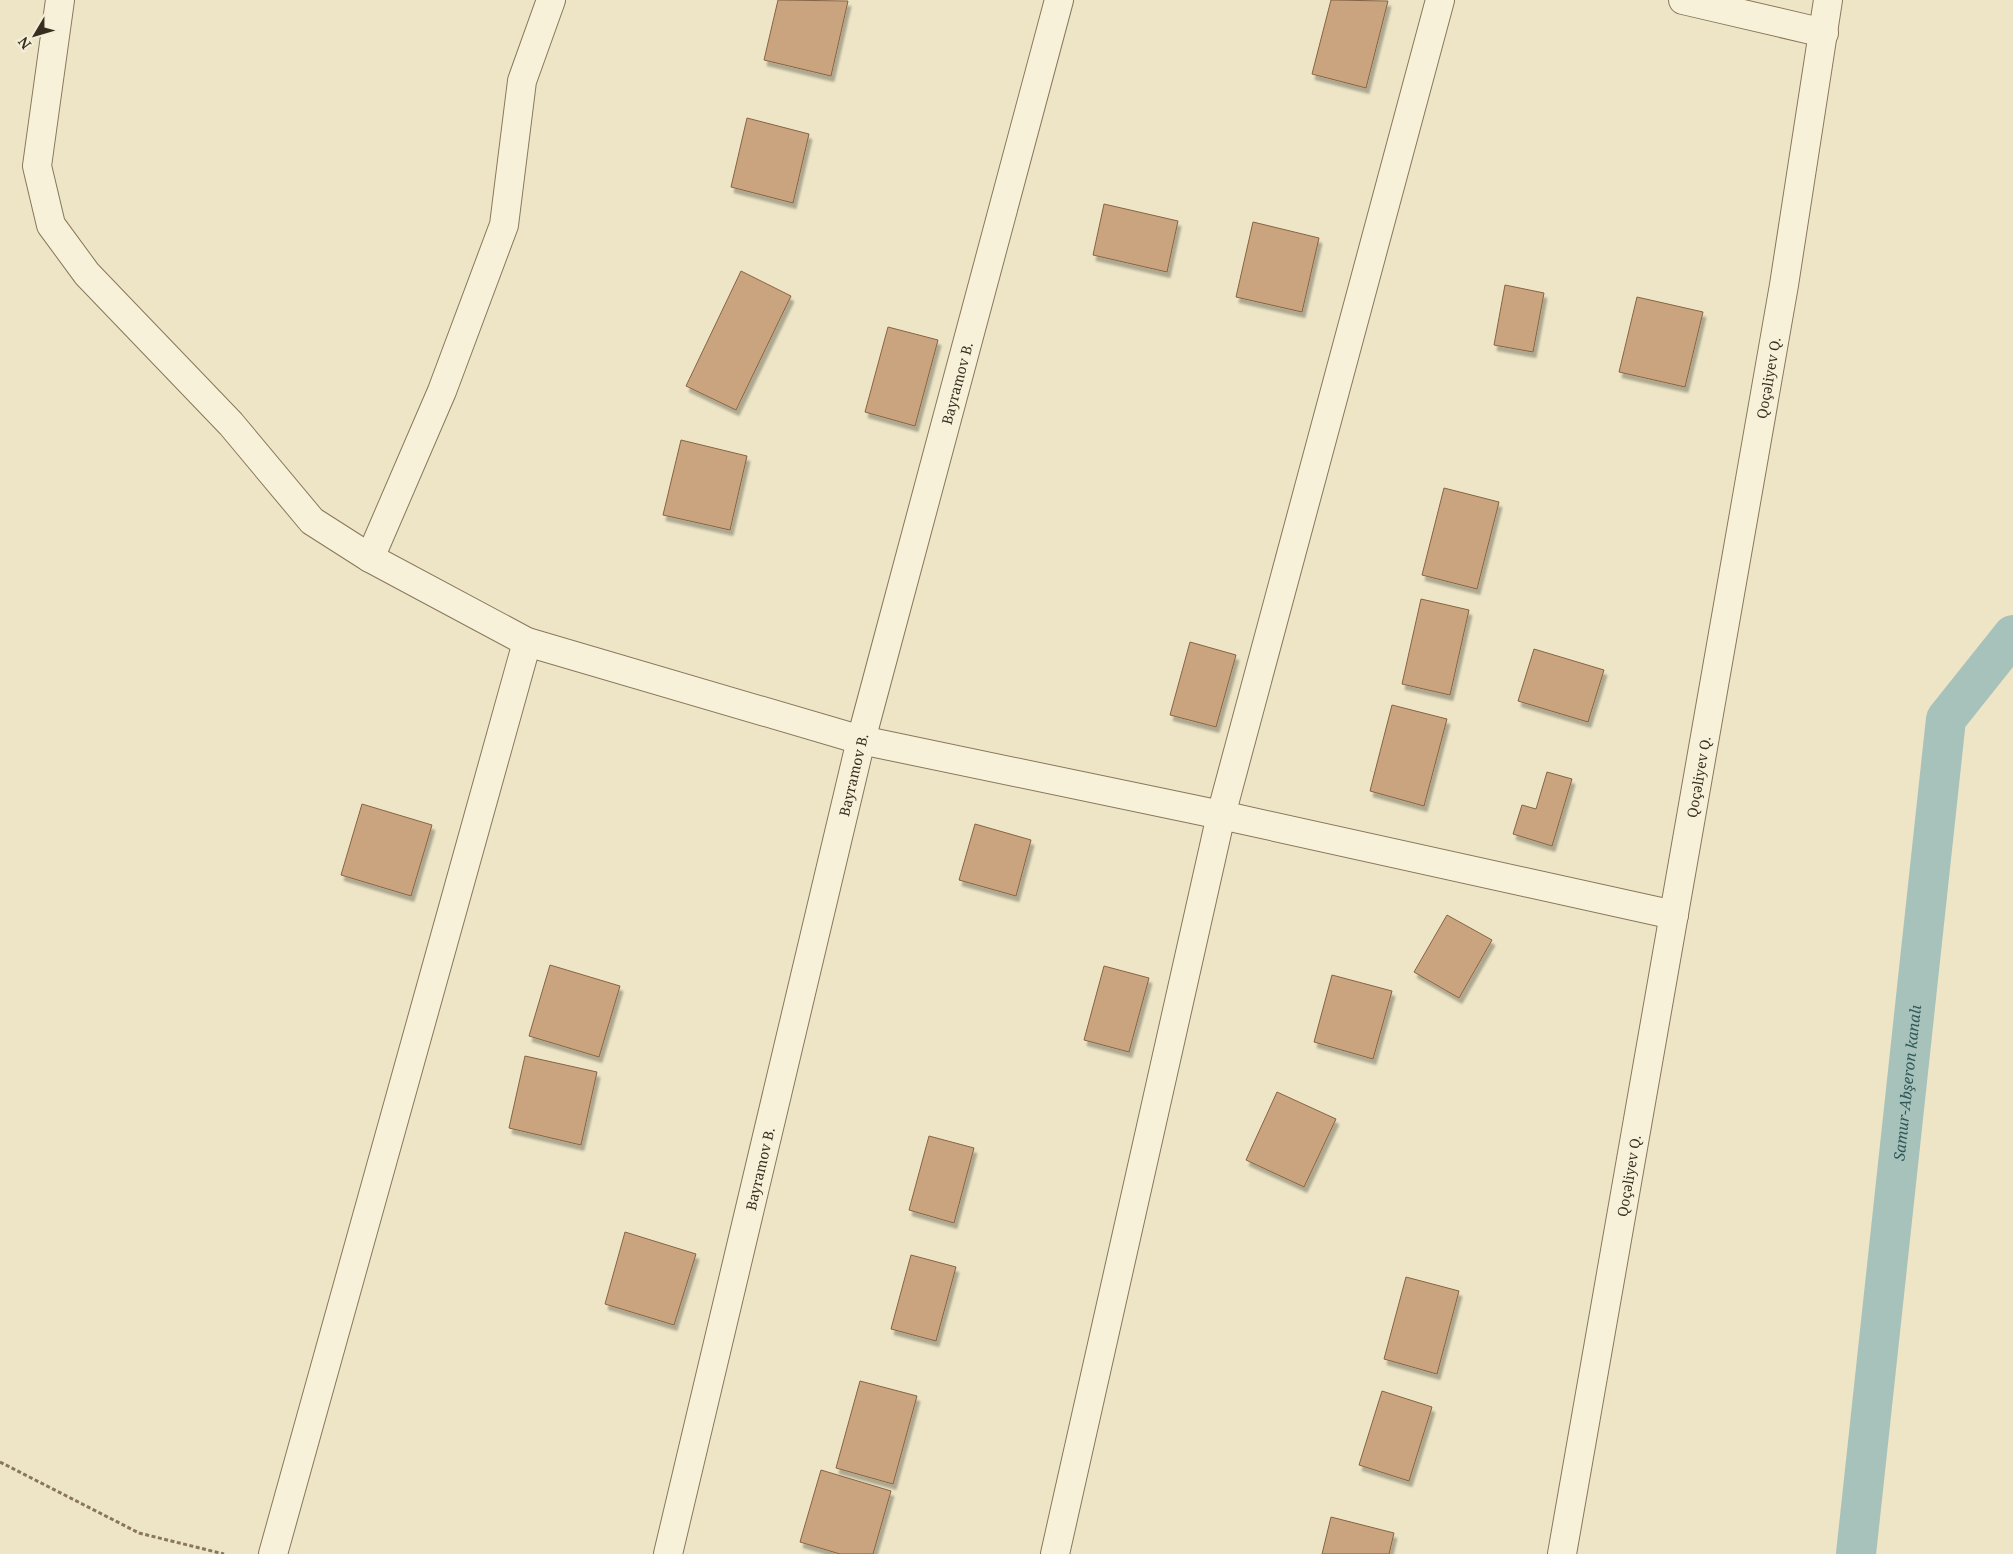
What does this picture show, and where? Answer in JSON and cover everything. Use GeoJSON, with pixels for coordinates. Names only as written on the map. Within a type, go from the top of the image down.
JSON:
{"type":"FeatureCollection","features":[{"type":"Feature","properties":{"kind":"street"},"geometry":{"type":"LineString","coordinates":[[60,0],[37,166],[52,225],[87,274],[231,424],[312,521],[370,558],[528,642],[861,740],[1221,815],[1674,915]]}},
{"type":"Feature","properties":{"kind":"street"},"geometry":{"type":"LineString","coordinates":[[370,558],[442,390],[504,226],[522,81],[551,0]]}},
{"type":"Feature","properties":{"kind":"street","name":"Bayramov B."},"geometry":{"type":"LineString","coordinates":[[668,1554],[861,740],[1058,0]]}},
{"type":"Feature","properties":{"kind":"street"},"geometry":{"type":"LineString","coordinates":[[1055,1554],[1221,815],[1440,0]]}},
{"type":"Feature","properties":{"kind":"street"},"geometry":{"type":"LineString","coordinates":[[1683,0],[1824,33]]}},
{"type":"Feature","properties":{"kind":"street","name":"Qoçəliyev Q."},"geometry":{"type":"LineString","coordinates":[[1562,1554],[1784,285],[1828,0]]}},
{"type":"Feature","properties":{"kind":"street"},"geometry":{"type":"LineString","coordinates":[[273,1554],[528,642]]}},
{"type":"Feature","properties":{"kind":"path"},"geometry":{"type":"LineString","coordinates":[[0,1462],[139,1533],[224,1554]]}},
{"type":"Feature","properties":{"kind":"building"},"geometry":{"type":"Polygon","coordinates":[[[778,0],[848,1],[831,76],[764,60],[778,0]]]}},
{"type":"Feature","properties":{"kind":"building"},"geometry":{"type":"Polygon","coordinates":[[[1331,0],[1388,1],[1366,88],[1312,74],[1331,0]]]}},
{"type":"Feature","properties":{"kind":"building"},"geometry":{"type":"Polygon","coordinates":[[[747,118],[809,134],[793,203],[731,187],[747,118]]]}},
{"type":"Feature","properties":{"kind":"building"},"geometry":{"type":"Polygon","coordinates":[[[1104,204],[1178,221],[1167,272],[1093,255],[1104,204]]]}},
{"type":"Feature","properties":{"kind":"building"},"geometry":{"type":"Polygon","coordinates":[[[1253,222],[1319,238],[1302,312],[1236,297],[1253,222]]]}},
{"type":"Feature","properties":{"kind":"building"},"geometry":{"type":"Polygon","coordinates":[[[741,271],[791,296],[736,410],[686,386],[741,271]]]}},
{"type":"Feature","properties":{"kind":"building"},"geometry":{"type":"Polygon","coordinates":[[[1505,285],[1544,293],[1533,352],[1494,345],[1505,285]]]}},
{"type":"Feature","properties":{"kind":"building"},"geometry":{"type":"Polygon","coordinates":[[[1637,297],[1703,312],[1685,387],[1619,372],[1637,297]]]}},
{"type":"Feature","properties":{"kind":"building"},"geometry":{"type":"Polygon","coordinates":[[[888,327],[938,340],[915,426],[865,412],[888,327]]]}},
{"type":"Feature","properties":{"kind":"building"},"geometry":{"type":"Polygon","coordinates":[[[681,440],[747,456],[730,530],[663,515],[681,440]]]}},
{"type":"Feature","properties":{"kind":"building"},"geometry":{"type":"Polygon","coordinates":[[[1444,488],[1499,502],[1477,589],[1422,575],[1444,488]]]}},
{"type":"Feature","properties":{"kind":"building"},"geometry":{"type":"Polygon","coordinates":[[[1421,599],[1469,610],[1450,695],[1402,684],[1421,599]]]}},
{"type":"Feature","properties":{"kind":"building"},"geometry":{"type":"Polygon","coordinates":[[[1190,642],[1236,655],[1216,727],[1170,715],[1190,642]]]}},
{"type":"Feature","properties":{"kind":"building"},"geometry":{"type":"Polygon","coordinates":[[[1534,649],[1604,670],[1588,722],[1518,701],[1534,649]]]}},
{"type":"Feature","properties":{"kind":"building"},"geometry":{"type":"Polygon","coordinates":[[[1392,705],[1447,719],[1424,806],[1370,791],[1392,705]]]}},
{"type":"Feature","properties":{"kind":"building"},"geometry":{"type":"Polygon","coordinates":[[[1547,772],[1572,779],[1552,846],[1513,834],[1522,805],[1536,809],[1547,772]]]}},
{"type":"Feature","properties":{"kind":"building"},"geometry":{"type":"Polygon","coordinates":[[[362,804],[432,825],[411,896],[341,875],[362,804]]]}},
{"type":"Feature","properties":{"kind":"building"},"geometry":{"type":"Polygon","coordinates":[[[975,824],[1031,840],[1016,896],[959,880],[975,824]]]}},
{"type":"Feature","properties":{"kind":"building"},"geometry":{"type":"Polygon","coordinates":[[[1447,915],[1492,940],[1459,998],[1414,972],[1447,915]]]}},
{"type":"Feature","properties":{"kind":"building"},"geometry":{"type":"Polygon","coordinates":[[[550,965],[620,986],[599,1057],[529,1036],[550,965]]]}},
{"type":"Feature","properties":{"kind":"building"},"geometry":{"type":"Polygon","coordinates":[[[1104,966],[1149,978],[1129,1052],[1084,1040],[1104,966]]]}},
{"type":"Feature","properties":{"kind":"building"},"geometry":{"type":"Polygon","coordinates":[[[1332,975],[1392,991],[1373,1059],[1314,1042],[1332,975]]]}},
{"type":"Feature","properties":{"kind":"building"},"geometry":{"type":"Polygon","coordinates":[[[525,1056],[597,1072],[581,1145],[509,1128],[525,1056]]]}},
{"type":"Feature","properties":{"kind":"building"},"geometry":{"type":"Polygon","coordinates":[[[1277,1092],[1336,1119],[1304,1187],[1246,1160],[1277,1092]]]}},
{"type":"Feature","properties":{"kind":"building"},"geometry":{"type":"Polygon","coordinates":[[[929,1136],[974,1148],[954,1223],[909,1210],[929,1136]]]}},
{"type":"Feature","properties":{"kind":"building"},"geometry":{"type":"Polygon","coordinates":[[[625,1232],[696,1254],[674,1325],[605,1304],[625,1232]]]}},
{"type":"Feature","properties":{"kind":"building"},"geometry":{"type":"Polygon","coordinates":[[[911,1255],[956,1267],[936,1341],[891,1329],[911,1255]]]}},
{"type":"Feature","properties":{"kind":"building"},"geometry":{"type":"Polygon","coordinates":[[[1406,1277],[1459,1291],[1437,1374],[1384,1359],[1406,1277]]]}},
{"type":"Feature","properties":{"kind":"building"},"geometry":{"type":"Polygon","coordinates":[[[860,1381],[917,1396],[893,1484],[836,1468],[860,1381]]]}},
{"type":"Feature","properties":{"kind":"building"},"geometry":{"type":"Polygon","coordinates":[[[1382,1391],[1432,1407],[1409,1481],[1359,1465],[1382,1391]]]}},
{"type":"Feature","properties":{"kind":"building"},"geometry":{"type":"Polygon","coordinates":[[[821,1470],[891,1491],[873,1554],[840,1554],[800,1542],[821,1470]]]}},
{"type":"Feature","properties":{"kind":"building"},"geometry":{"type":"Polygon","coordinates":[[[1331,1517],[1394,1533],[1389,1554],[1322,1554],[1331,1517]]]}},
{"type":"Feature","properties":{"kind":"waterway","name":"Samur-Abşeron kanalı"},"geometry":{"type":"LineString","coordinates":[[1856,1554],[1946,719],[2013,635]]}}]}
